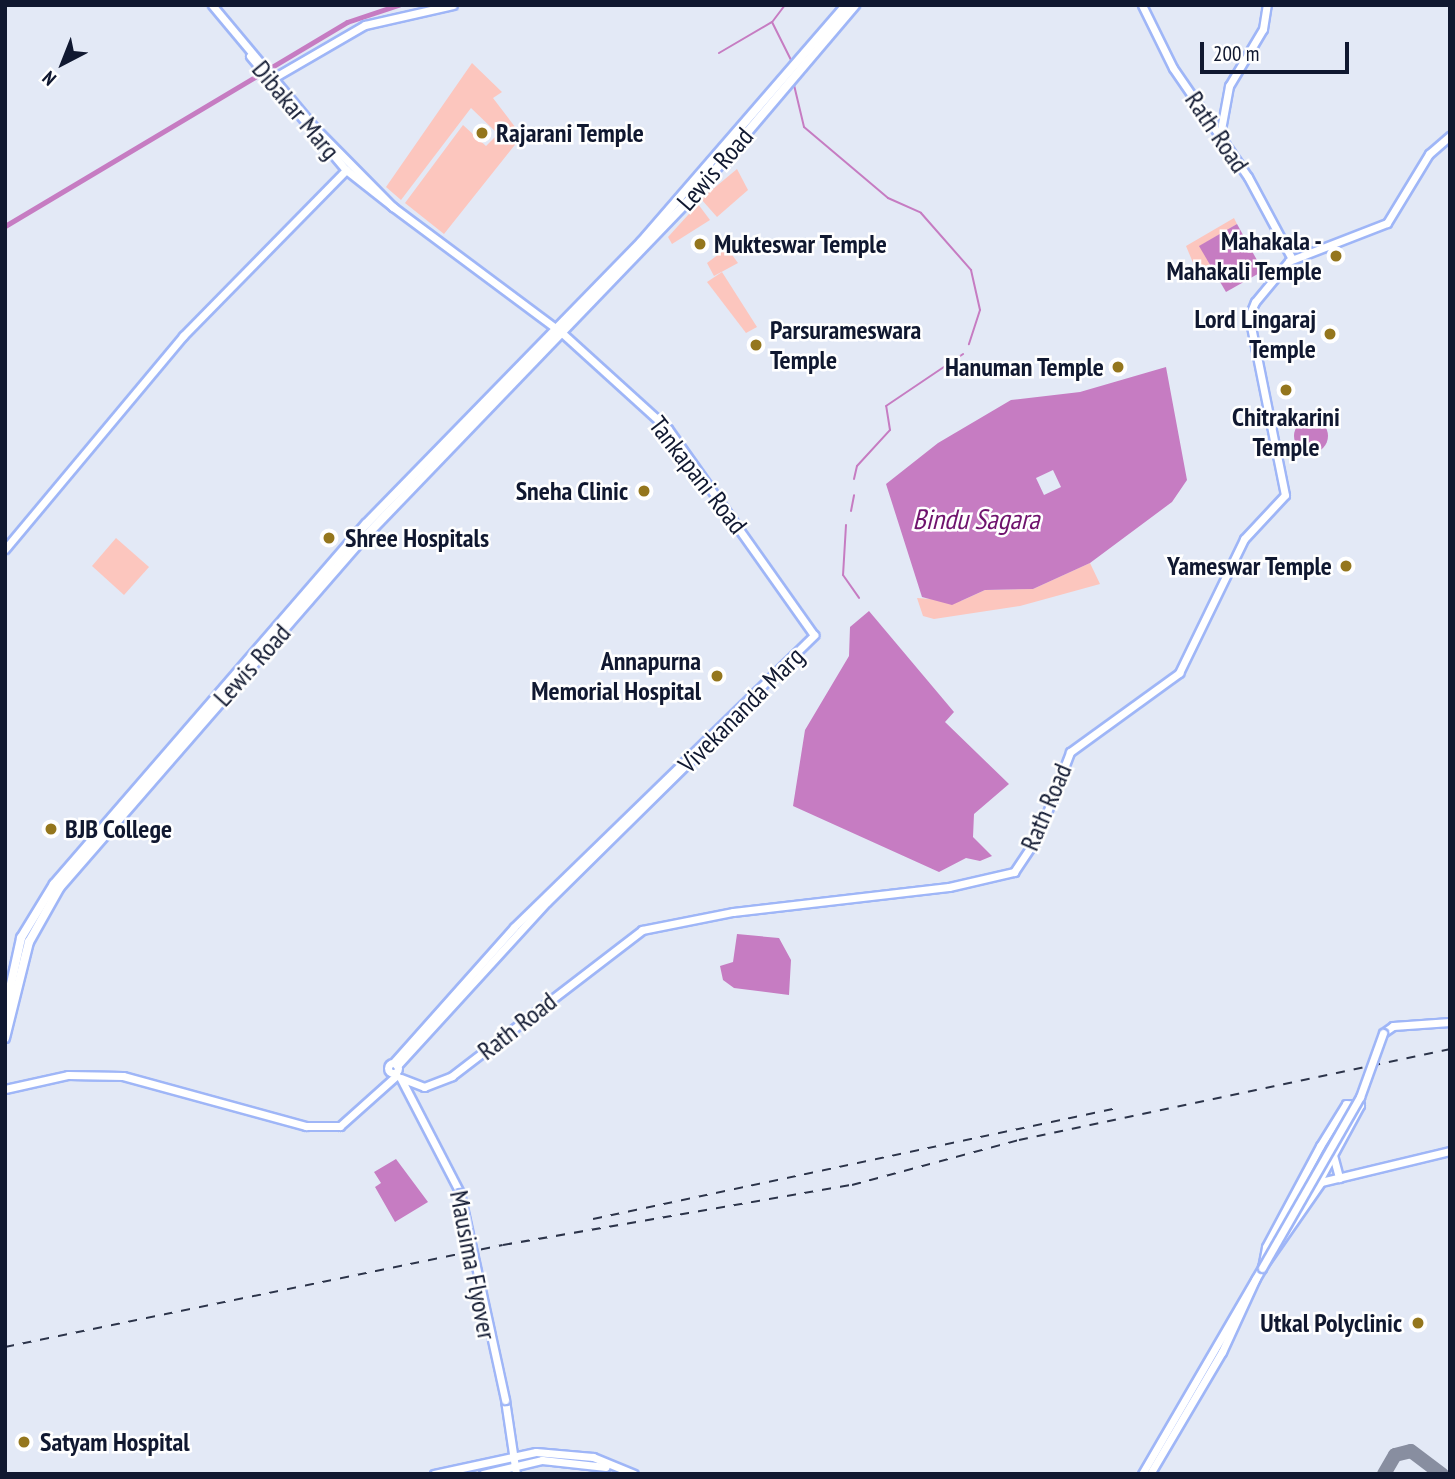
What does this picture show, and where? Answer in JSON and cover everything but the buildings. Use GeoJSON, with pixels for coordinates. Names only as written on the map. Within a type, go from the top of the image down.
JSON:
{"type":"FeatureCollection","features":[{"type":"Feature","properties":{"kind":"main road","name":"Lewis Road"},"geometry":{"type":"LineString","coordinates":[[839,18],[846,5]]}},
{"type":"Feature","properties":{"kind":"main road","name":"Lewis Road"},"geometry":{"type":"LineString","coordinates":[[5,1038],[29,942],[60,887],[359,542],[649,234],[839,18],[855,5]]}},
{"type":"Feature","properties":{"kind":"main road","name":"Lewis Road"},"geometry":{"type":"LineString","coordinates":[[5,1011],[21,937],[54,884],[366,524],[562,327]]}},
{"type":"Feature","properties":{"kind":"street","name":"Dibakar Marg"},"geometry":{"type":"LineString","coordinates":[[206,5],[260,64]]}},
{"type":"Feature","properties":{"kind":"street","name":"Dibakar Marg"},"geometry":{"type":"LineString","coordinates":[[212,5],[346,170],[393,207],[562,327]]}},
{"type":"Feature","properties":{"kind":"street"},"geometry":{"type":"LineString","coordinates":[[270,77],[365,25],[453,5]]}},
{"type":"Feature","properties":{"kind":"street","name":"Rath Road"},"geometry":{"type":"LineString","coordinates":[[396,1071],[424,1087],[452,1076],[642,930],[733,912],[949,887],[1014,872],[1038,836],[1070,752],[1179,673],[1244,539],[1284,495],[1249,316],[1292,259],[1220,136],[1173,68],[1142,5]]}},
{"type":"Feature","properties":{"kind":"street"},"geometry":{"type":"LineString","coordinates":[[1220,136],[1229,86],[1263,29],[1267,5]]}},
{"type":"Feature","properties":{"kind":"street","name":"Dibakar Marg"},"geometry":{"type":"LineString","coordinates":[[270,77],[393,207]]}},
{"type":"Feature","properties":{"kind":"street"},"geometry":{"type":"LineString","coordinates":[[1292,259],[1343,245],[1387,223],[1429,154],[1450,136]]}},
{"type":"Feature","properties":{"kind":"street"},"geometry":{"type":"LineString","coordinates":[[5,549],[183,335],[346,170]]}},
{"type":"Feature","properties":{"kind":"street","name":"Tankapani Road"},"geometry":{"type":"LineString","coordinates":[[562,327],[668,429],[814,635]]}},
{"type":"Feature","properties":{"kind":"street","name":"Vivekananda Marg"},"geometry":{"type":"LineString","coordinates":[[5,1089],[68,1075],[123,1076],[306,1126],[340,1126],[396,1071],[485,958],[814,635]]}},
{"type":"Feature","properties":{"kind":"street"},"geometry":{"type":"LineString","coordinates":[[1150,1474],[1155,1459],[1256,1277],[1360,1097],[1382,1034],[1393,1026],[1450,1022]]}},
{"type":"Feature","properties":{"kind":"street","name":"Mausima Flyover"},"geometry":{"type":"LineString","coordinates":[[396,1071],[418,1103],[460,1193],[513,1432],[516,1470]]}},
{"type":"Feature","properties":{"kind":"street"},"geometry":{"type":"LineString","coordinates":[[1346,1104],[1361,1107],[1273,1260],[1262,1268],[1287,1203],[1346,1104]]}},
{"type":"Feature","properties":{"kind":"street"},"geometry":{"type":"LineString","coordinates":[[1315,1188],[1339,1178],[1450,1151]]}},
{"type":"Feature","properties":{"kind":"street"},"geometry":{"type":"LineString","coordinates":[[1333,1152],[1339,1178]]}},
{"type":"Feature","properties":{"kind":"street"},"geometry":{"type":"LineString","coordinates":[[434,1474],[515,1454],[536,1452],[593,1457],[634,1474]]}},
{"type":"Feature","properties":{"kind":"street"},"geometry":{"type":"LineString","coordinates":[[498,1458],[501,1471]]}},
{"type":"Feature","properties":{"kind":"street"},"geometry":{"type":"LineString","coordinates":[[1142,1474],[1155,1459]]}},
{"type":"Feature","properties":{"kind":"street"},"geometry":{"type":"LineString","coordinates":[[483,1474],[516,1470],[542,1460],[591,1462],[623,1474]]}},
{"type":"Feature","properties":{"kind":"shaded area"},"geometry":{"type":"Polygon","coordinates":[[[472,63],[502,92],[493,98],[522,136],[444,234],[405,203],[463,125],[486,146],[498,134],[471,108],[401,200],[386,187],[472,63]]]}},
{"type":"Feature","properties":{"kind":"shaded area"},"geometry":{"type":"Polygon","coordinates":[[[737,169],[748,190],[717,217],[701,199],[737,169]]]}},
{"type":"Feature","properties":{"kind":"shaded area"},"geometry":{"type":"Polygon","coordinates":[[[698,204],[710,220],[672,244],[668,237],[698,204]]]}},
{"type":"Feature","properties":{"kind":"shaded area"},"geometry":{"type":"Polygon","coordinates":[[[1234,218],[1237,224],[1200,246],[1213,269],[1199,277],[1186,246],[1234,218]]]}},
{"type":"Feature","properties":{"kind":"shaded area"},"geometry":{"type":"Polygon","coordinates":[[[727,248],[738,263],[714,276],[707,263],[727,248]]]}},
{"type":"Feature","properties":{"kind":"shaded area"},"geometry":{"type":"Polygon","coordinates":[[[722,272],[757,327],[746,333],[707,282],[722,272]]]}},
{"type":"Feature","properties":{"kind":"shaded area"},"geometry":{"type":"Polygon","coordinates":[[[116,538],[149,567],[124,595],[92,566],[116,538]]]}},
{"type":"Feature","properties":{"kind":"shaded area"},"geometry":{"type":"Polygon","coordinates":[[[1090,563],[1100,584],[1020,606],[934,619],[923,616],[917,598],[961,601],[985,590],[1033,589],[1090,563]]]}},
{"type":"Feature","properties":{"kind":"water"},"geometry":{"type":"Polygon","coordinates":[[[1237,224],[1263,271],[1226,292],[1199,246],[1237,224]]]}},
{"type":"Feature","properties":{"kind":"water","name":"Bindu Sagara"},"geometry":{"type":"Polygon","coordinates":[[[1166,367],[1187,480],[1172,502],[1090,563],[1033,589],[985,590],[952,605],[922,597],[886,484],[938,443],[1011,400],[1080,392],[1166,367]],[[1053,470],[1036,478],[1044,495],[1061,487],[1053,470]]]}},
{"type":"Feature","properties":{"kind":"water"},"geometry":{"type":"Polygon","coordinates":[[[1311,419],[1323,424],[1328,436],[1323,448],[1311,453],[1299,448],[1294,436],[1299,424],[1311,419]]]}},
{"type":"Feature","properties":{"kind":"water"},"geometry":{"type":"Polygon","coordinates":[[[869,611],[954,712],[945,722],[1009,784],[974,814],[973,837],[992,856],[980,861],[966,858],[939,872],[793,806],[805,730],[849,656],[850,627],[869,611]]]}},
{"type":"Feature","properties":{"kind":"water"},"geometry":{"type":"Polygon","coordinates":[[[737,934],[779,938],[791,960],[789,995],[734,988],[723,980],[720,966],[733,962],[737,934]]]}},
{"type":"Feature","properties":{"kind":"water"},"geometry":{"type":"Polygon","coordinates":[[[396,1159],[428,1202],[395,1222],[375,1187],[381,1183],[374,1172],[396,1159]]]}},
{"type":"Feature","properties":{"kind":"waterway"},"geometry":{"type":"LineString","coordinates":[[5,226],[347,22],[398,5]]}},
{"type":"Feature","properties":{"kind":"waterway"},"geometry":{"type":"LineString","coordinates":[[785,5],[772,22],[792,62]]}},
{"type":"Feature","properties":{"kind":"waterway"},"geometry":{"type":"LineString","coordinates":[[719,53],[772,22]]}},
{"type":"Feature","properties":{"kind":"waterway"},"geometry":{"type":"LineString","coordinates":[[799,76],[794,85],[804,127],[888,198],[921,213],[971,270],[980,310],[969,344]]}},
{"type":"Feature","properties":{"kind":"waterway"},"geometry":{"type":"LineString","coordinates":[[854,479],[857,466],[890,430],[886,406],[963,354]]}},
{"type":"Feature","properties":{"kind":"waterway"},"geometry":{"type":"LineString","coordinates":[[851,511],[854,495]]}},
{"type":"Feature","properties":{"kind":"waterway"},"geometry":{"type":"LineString","coordinates":[[846,525],[843,575],[859,598]]}},
{"type":"Feature","properties":{"kind":"taxiway"},"geometry":{"type":"LineString","coordinates":[[1384,1474],[1395,1455],[1411,1451],[1442,1474]]}},
{"type":"Feature","properties":{"kind":"railway"},"geometry":{"type":"LineString","coordinates":[[5,1347],[503,1245],[852,1185],[1019,1140],[1450,1049]]}},
{"type":"Feature","properties":{"kind":"railway"},"geometry":{"type":"LineString","coordinates":[[593,1219],[1117,1108]]}},
{"type":"Feature","properties":{"kind":"place","name":"Rajarani Temple"},"geometry":{"type":"Point","coordinates":[482,133]}},
{"type":"Feature","properties":{"kind":"place","name":"Mukteswar Temple"},"geometry":{"type":"Point","coordinates":[700,244]}},
{"type":"Feature","properties":{"kind":"place","name":"Mahakala - Mahakali Temple"},"geometry":{"type":"Point","coordinates":[1336,256]}},
{"type":"Feature","properties":{"kind":"place","name":"Lord Lingaraj Temple"},"geometry":{"type":"Point","coordinates":[1330,334]}},
{"type":"Feature","properties":{"kind":"place","name":"Parsurameswara Temple"},"geometry":{"type":"Point","coordinates":[756,345]}},
{"type":"Feature","properties":{"kind":"place","name":"Hanuman Temple"},"geometry":{"type":"Point","coordinates":[1118,367]}},
{"type":"Feature","properties":{"kind":"place","name":"Chitrakarini Temple"},"geometry":{"type":"Point","coordinates":[1286,390]}},
{"type":"Feature","properties":{"kind":"place","name":"Sneha Clinic"},"geometry":{"type":"Point","coordinates":[644,491]}},
{"type":"Feature","properties":{"kind":"place","name":"Shree Hospitals"},"geometry":{"type":"Point","coordinates":[329,538]}},
{"type":"Feature","properties":{"kind":"place","name":"Yameswar Temple"},"geometry":{"type":"Point","coordinates":[1346,566]}},
{"type":"Feature","properties":{"kind":"place","name":"Annapurna Memorial Hospital"},"geometry":{"type":"Point","coordinates":[717,676]}},
{"type":"Feature","properties":{"kind":"place","name":"BJB College"},"geometry":{"type":"Point","coordinates":[51,829]}},
{"type":"Feature","properties":{"kind":"place","name":"Utkal Polyclinic"},"geometry":{"type":"Point","coordinates":[1418,1323]}},
{"type":"Feature","properties":{"kind":"place","name":"Satyam Hospital"},"geometry":{"type":"Point","coordinates":[24,1442]}}]}
